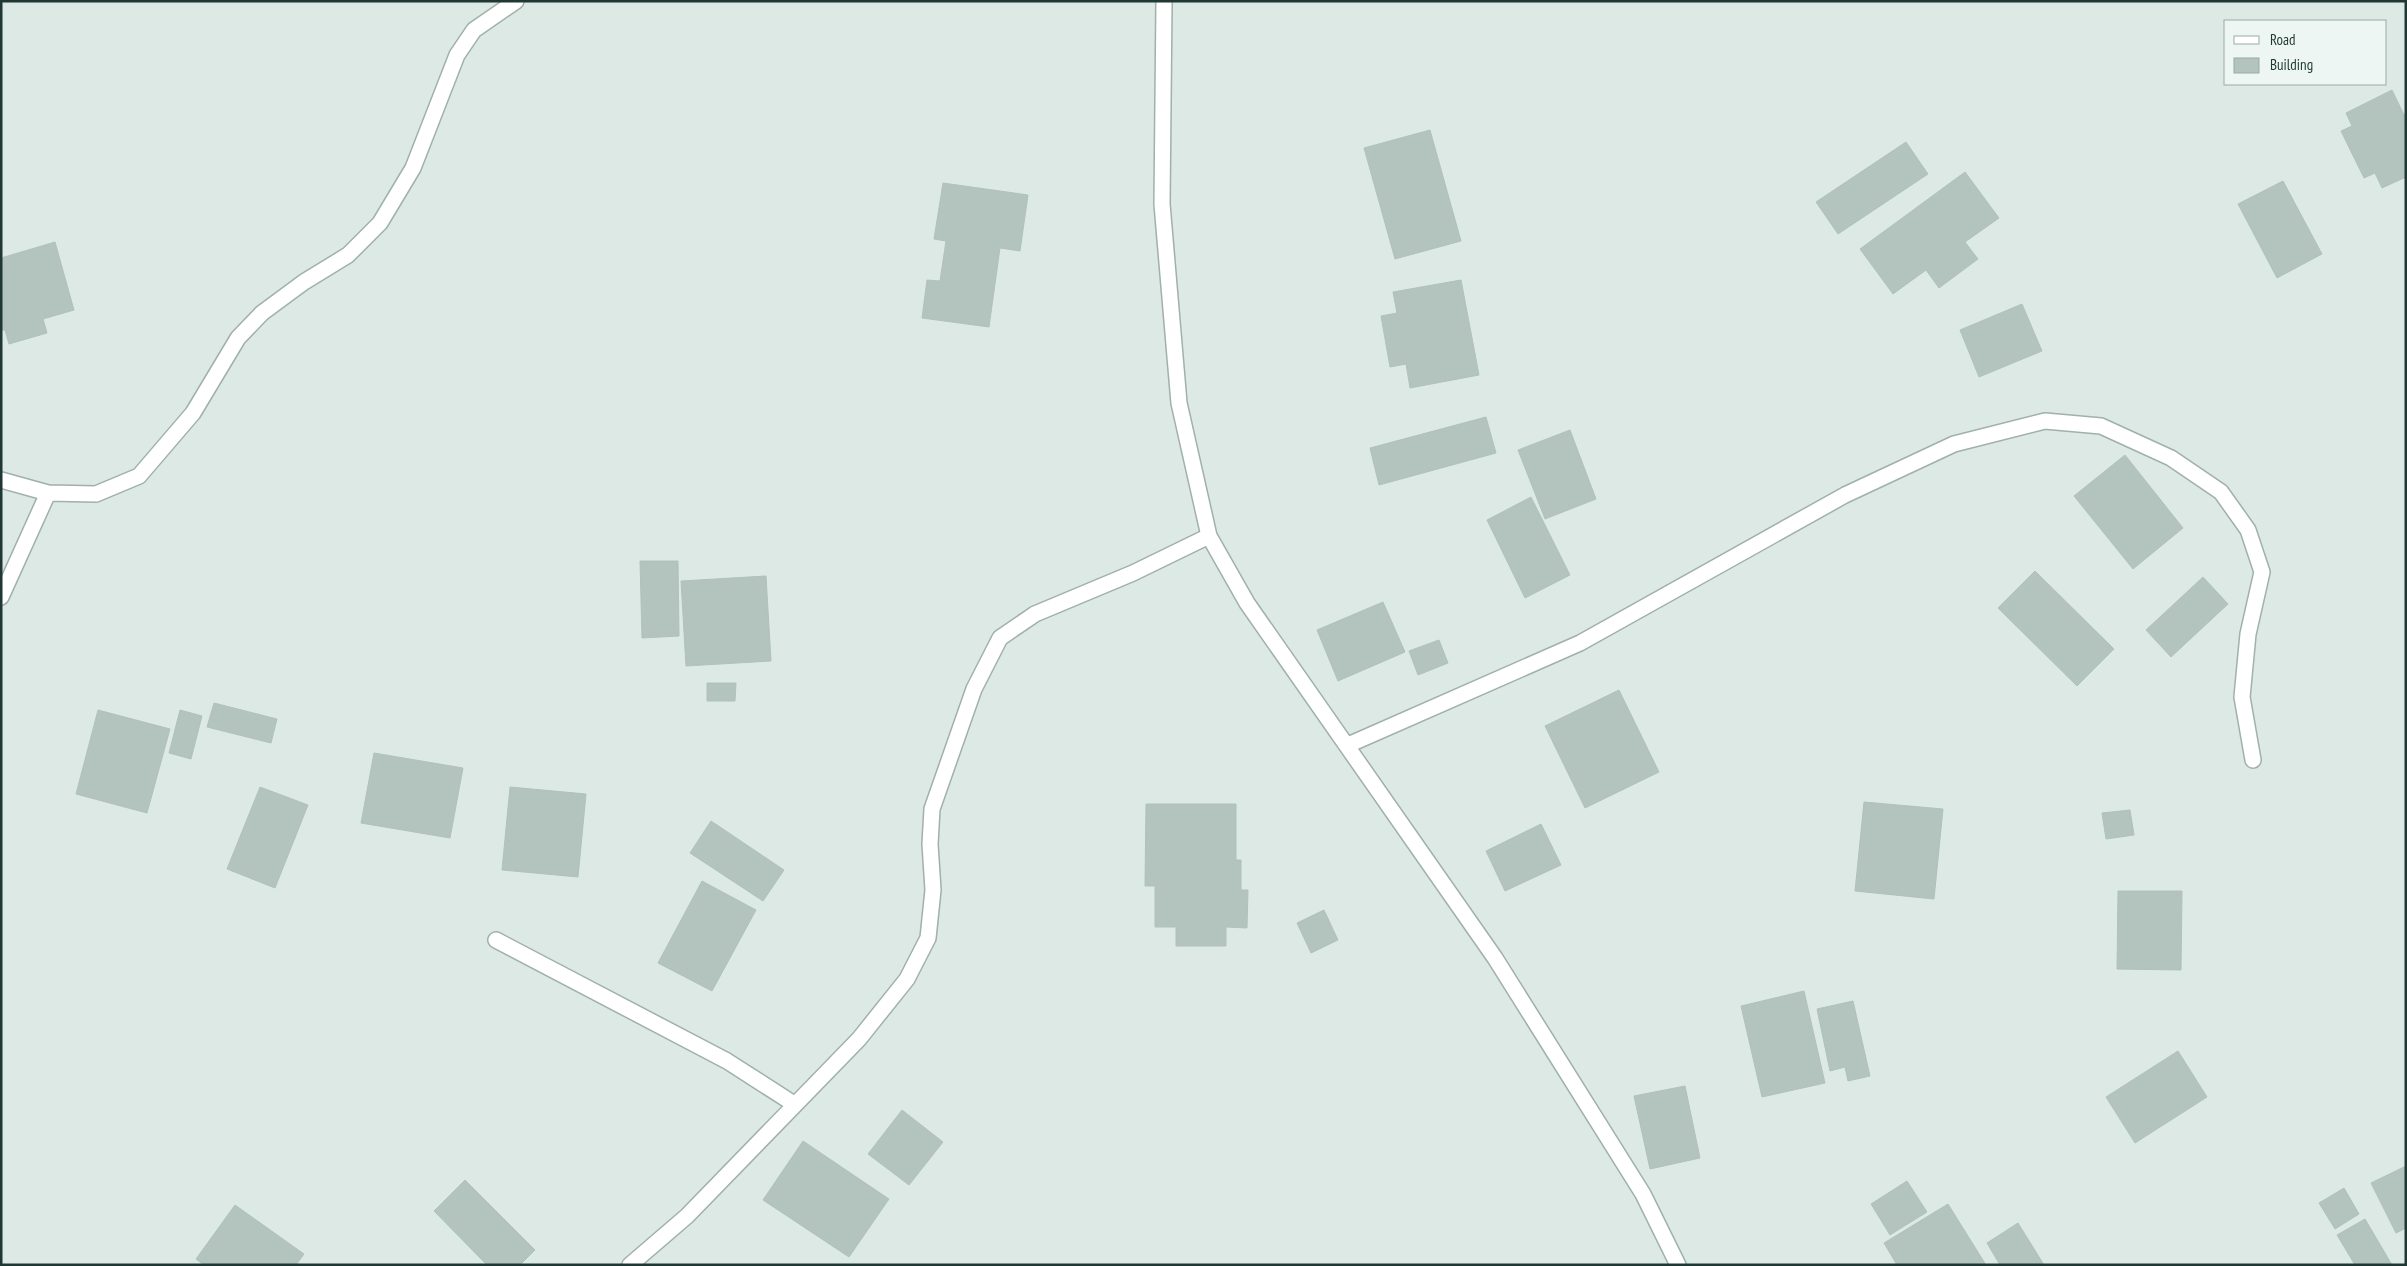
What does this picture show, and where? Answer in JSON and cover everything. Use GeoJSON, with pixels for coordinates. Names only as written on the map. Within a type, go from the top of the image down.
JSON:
{"type":"FeatureCollection","features":[{"type":"Feature","properties":{"kind":"street"},"geometry":{"type":"LineString","coordinates":[[1,480],[48,494],[96,494],[139,476],[194,413],[238,338],[262,313],[304,282],[348,255],[380,223],[413,168],[457,55],[474,30],[516,1]]}},
{"type":"Feature","properties":{"kind":"street"},"geometry":{"type":"LineString","coordinates":[[1164,1],[1162,204],[1178,393],[1209,536],[1247,603],[1496,958],[1643,1194],[1678,1265]]}},
{"type":"Feature","properties":{"kind":"street"},"geometry":{"type":"LineString","coordinates":[[1348,745],[1580,643],[1845,495],[1954,444],[2045,421],[2101,426],[2171,458],[2221,492],[2248,530],[2262,572],[2248,634],[2242,696],[2253,760]]}},
{"type":"Feature","properties":{"kind":"street"},"geometry":{"type":"LineString","coordinates":[[1,597],[48,494]]}},
{"type":"Feature","properties":{"kind":"street"},"geometry":{"type":"LineString","coordinates":[[630,1265],[687,1216],[859,1039],[907,979],[928,938],[933,890],[930,844],[932,809],[974,689],[1000,638],[1035,614],[1133,573],[1209,536]]}},
{"type":"Feature","properties":{"kind":"street"},"geometry":{"type":"LineString","coordinates":[[496,940],[726,1061],[794,1104]]}},
{"type":"Feature","properties":{"kind":"building"},"geometry":{"type":"Polygon","coordinates":[[[2392,90],[2406,119],[2406,177],[2382,188],[2375,173],[2364,178],[2341,131],[2352,126],[2346,113],[2392,90]]]}},
{"type":"Feature","properties":{"kind":"building"},"geometry":{"type":"Polygon","coordinates":[[[1430,130],[1461,241],[1395,259],[1364,148],[1430,130]]]}},
{"type":"Feature","properties":{"kind":"building"},"geometry":{"type":"Polygon","coordinates":[[[1906,142],[1928,174],[1838,234],[1816,202],[1906,142]]]}},
{"type":"Feature","properties":{"kind":"building"},"geometry":{"type":"Polygon","coordinates":[[[1965,172],[1999,218],[1965,242],[1978,259],[1939,288],[1926,270],[1893,294],[1860,249],[1965,172]]]}},
{"type":"Feature","properties":{"kind":"building"},"geometry":{"type":"Polygon","coordinates":[[[2283,181],[2322,254],[2277,278],[2238,204],[2283,181]]]}},
{"type":"Feature","properties":{"kind":"building"},"geometry":{"type":"Polygon","coordinates":[[[943,183],[1028,195],[1020,251],[1000,248],[989,327],[922,318],[927,280],[940,281],[946,241],[934,239],[943,183]]]}},
{"type":"Feature","properties":{"kind":"building"},"geometry":{"type":"Polygon","coordinates":[[[55,242],[74,310],[43,319],[47,333],[9,344],[5,330],[1,330],[1,258],[55,242]]]}},
{"type":"Feature","properties":{"kind":"building"},"geometry":{"type":"Polygon","coordinates":[[[1461,280],[1479,375],[1410,388],[1406,364],[1390,367],[1381,316],[1397,313],[1393,292],[1461,280]]]}},
{"type":"Feature","properties":{"kind":"building"},"geometry":{"type":"Polygon","coordinates":[[[2022,304],[2042,351],[1979,377],[1960,330],[2022,304]]]}},
{"type":"Feature","properties":{"kind":"building"},"geometry":{"type":"Polygon","coordinates":[[[1486,417],[1496,453],[1379,485],[1370,448],[1486,417]]]}},
{"type":"Feature","properties":{"kind":"building"},"geometry":{"type":"Polygon","coordinates":[[[1570,430],[1596,499],[1545,519],[1518,450],[1570,430]]]}},
{"type":"Feature","properties":{"kind":"building"},"geometry":{"type":"Polygon","coordinates":[[[2125,455],[2183,528],[2133,569],[2074,496],[2125,455]]]}},
{"type":"Feature","properties":{"kind":"building"},"geometry":{"type":"Polygon","coordinates":[[[1531,497],[1570,575],[1525,598],[1487,520],[1531,497]]]}},
{"type":"Feature","properties":{"kind":"building"},"geometry":{"type":"Polygon","coordinates":[[[640,561],[678,561],[679,636],[642,638],[640,561]]]}},
{"type":"Feature","properties":{"kind":"building"},"geometry":{"type":"Polygon","coordinates":[[[2035,571],[2114,649],[2077,686],[1998,608],[2035,571]]]}},
{"type":"Feature","properties":{"kind":"building"},"geometry":{"type":"Polygon","coordinates":[[[766,576],[771,661],[686,666],[681,581],[766,576]]]}},
{"type":"Feature","properties":{"kind":"building"},"geometry":{"type":"Polygon","coordinates":[[[2203,577],[2228,604],[2171,657],[2146,630],[2203,577]]]}},
{"type":"Feature","properties":{"kind":"building"},"geometry":{"type":"Polygon","coordinates":[[[1383,602],[1405,652],[1338,681],[1317,630],[1383,602]]]}},
{"type":"Feature","properties":{"kind":"building"},"geometry":{"type":"Polygon","coordinates":[[[1439,640],[1448,663],[1418,675],[1409,651],[1439,640]]]}},
{"type":"Feature","properties":{"kind":"building"},"geometry":{"type":"Polygon","coordinates":[[[707,683],[736,683],[735,701],[707,701],[707,683]]]}},
{"type":"Feature","properties":{"kind":"building"},"geometry":{"type":"Polygon","coordinates":[[[1619,690],[1659,772],[1585,808],[1545,726],[1619,690]]]}},
{"type":"Feature","properties":{"kind":"building"},"geometry":{"type":"Polygon","coordinates":[[[214,703],[277,719],[271,743],[207,727],[214,703]]]}},
{"type":"Feature","properties":{"kind":"building"},"geometry":{"type":"Polygon","coordinates":[[[98,710],[170,729],[147,813],[76,794],[98,710]]]}},
{"type":"Feature","properties":{"kind":"building"},"geometry":{"type":"Polygon","coordinates":[[[180,710],[202,716],[191,759],[169,753],[180,710]]]}},
{"type":"Feature","properties":{"kind":"building"},"geometry":{"type":"Polygon","coordinates":[[[374,753],[463,768],[450,838],[361,823],[374,753]]]}},
{"type":"Feature","properties":{"kind":"building"},"geometry":{"type":"Polygon","coordinates":[[[260,787],[308,805],[275,888],[227,869],[260,787]]]}},
{"type":"Feature","properties":{"kind":"building"},"geometry":{"type":"Polygon","coordinates":[[[510,787],[586,794],[578,877],[502,870],[510,787]]]}},
{"type":"Feature","properties":{"kind":"building"},"geometry":{"type":"Polygon","coordinates":[[[1864,802],[1943,809],[1934,899],[1855,891],[1864,802]]]}},
{"type":"Feature","properties":{"kind":"building"},"geometry":{"type":"Polygon","coordinates":[[[1146,804],[1236,804],[1236,860],[1241,860],[1241,890],[1248,890],[1247,928],[1226,927],[1226,946],[1176,946],[1176,927],[1155,927],[1155,886],[1145,886],[1146,804]]]}},
{"type":"Feature","properties":{"kind":"building"},"geometry":{"type":"Polygon","coordinates":[[[2130,810],[2134,835],[2106,839],[2102,813],[2130,810]]]}},
{"type":"Feature","properties":{"kind":"building"},"geometry":{"type":"Polygon","coordinates":[[[711,821],[784,870],[763,901],[690,853],[711,821]]]}},
{"type":"Feature","properties":{"kind":"building"},"geometry":{"type":"Polygon","coordinates":[[[1541,824],[1561,865],[1505,891],[1486,851],[1541,824]]]}},
{"type":"Feature","properties":{"kind":"building"},"geometry":{"type":"Polygon","coordinates":[[[702,881],[756,910],[712,991],[658,963],[702,881]]]}},
{"type":"Feature","properties":{"kind":"building"},"geometry":{"type":"Polygon","coordinates":[[[2118,891],[2182,891],[2181,970],[2117,969],[2118,891]]]}},
{"type":"Feature","properties":{"kind":"building"},"geometry":{"type":"Polygon","coordinates":[[[1324,910],[1338,940],[1311,953],[1297,923],[1324,910]]]}},
{"type":"Feature","properties":{"kind":"building"},"geometry":{"type":"Polygon","coordinates":[[[1804,991],[1825,1083],[1762,1097],[1741,1006],[1804,991]]]}},
{"type":"Feature","properties":{"kind":"building"},"geometry":{"type":"Polygon","coordinates":[[[1853,1001],[1870,1076],[1848,1081],[1845,1067],[1830,1071],[1817,1009],[1853,1001]]]}},
{"type":"Feature","properties":{"kind":"building"},"geometry":{"type":"Polygon","coordinates":[[[2178,1051],[2207,1097],[2135,1143],[2106,1097],[2178,1051]]]}},
{"type":"Feature","properties":{"kind":"building"},"geometry":{"type":"Polygon","coordinates":[[[1685,1086],[1700,1158],[1650,1169],[1634,1096],[1685,1086]]]}},
{"type":"Feature","properties":{"kind":"building"},"geometry":{"type":"Polygon","coordinates":[[[902,1110],[943,1142],[909,1185],[868,1154],[902,1110]]]}},
{"type":"Feature","properties":{"kind":"building"},"geometry":{"type":"Polygon","coordinates":[[[803,1141],[889,1199],[849,1257],[763,1200],[803,1141]]]}},
{"type":"Feature","properties":{"kind":"building"},"geometry":{"type":"Polygon","coordinates":[[[2406,1166],[2406,1228],[2396,1233],[2371,1183],[2406,1166]]]}},
{"type":"Feature","properties":{"kind":"building"},"geometry":{"type":"Polygon","coordinates":[[[465,1180],[535,1250],[520,1265],[487,1265],[434,1211],[465,1180]]]}},
{"type":"Feature","properties":{"kind":"building"},"geometry":{"type":"Polygon","coordinates":[[[1907,1181],[1927,1212],[1890,1235],[1871,1204],[1907,1181]]]}},
{"type":"Feature","properties":{"kind":"building"},"geometry":{"type":"Polygon","coordinates":[[[2344,1188],[2359,1214],[2335,1229],[2319,1203],[2344,1188]]]}},
{"type":"Feature","properties":{"kind":"building"},"geometry":{"type":"Polygon","coordinates":[[[1948,1204],[1986,1265],[1897,1265],[1884,1243],[1948,1204]]]}},
{"type":"Feature","properties":{"kind":"building"},"geometry":{"type":"Polygon","coordinates":[[[235,1205],[304,1254],[296,1265],[204,1265],[196,1259],[235,1205]]]}},
{"type":"Feature","properties":{"kind":"building"},"geometry":{"type":"Polygon","coordinates":[[[2365,1219],[2392,1265],[2355,1265],[2337,1235],[2365,1219]]]}},
{"type":"Feature","properties":{"kind":"building"},"geometry":{"type":"Polygon","coordinates":[[[2018,1223],[2044,1265],[2000,1265],[1987,1243],[2018,1223]]]}}]}
